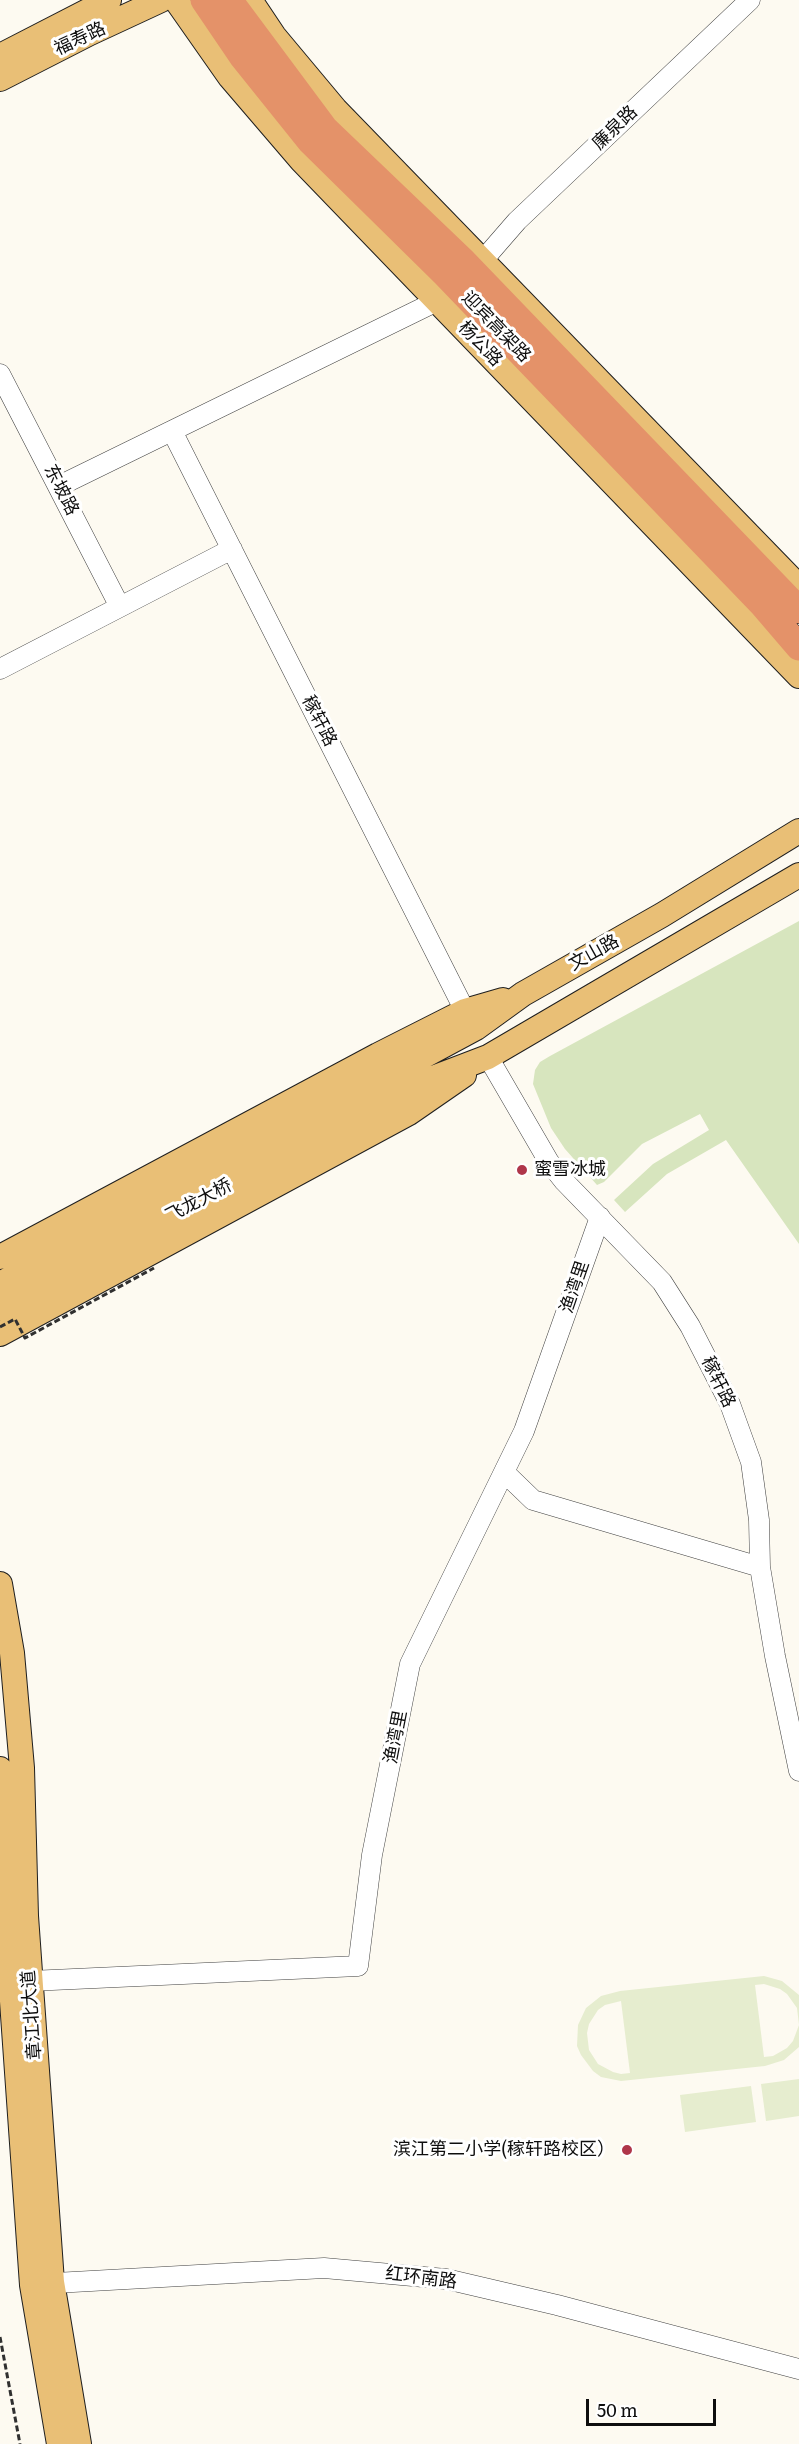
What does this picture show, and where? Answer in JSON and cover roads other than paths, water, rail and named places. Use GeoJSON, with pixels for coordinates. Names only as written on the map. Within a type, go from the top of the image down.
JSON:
{"type":"FeatureCollection","features":[{"type":"Feature","properties":{"kind":"highway","name":"迎宾高架路"},"geometry":{"type":"LineString","coordinates":[[204,0],[242,56],[311,142],[453,283],[799,646]]}},
{"type":"Feature","properties":{"kind":"highway","name":"迎宾高架路"},"geometry":{"type":"LineString","coordinates":[[229,0],[325,129],[464,262],[799,610]]}},
{"type":"Feature","properties":{"kind":"main road","name":"福寿路"},"geometry":{"type":"LineString","coordinates":[[0,56],[109,0]]}},
{"type":"Feature","properties":{"kind":"main road","name":"福寿路"},"geometry":{"type":"LineString","coordinates":[[0,79],[161,0]]}},
{"type":"Feature","properties":{"kind":"main road","name":"杨公路"},"geometry":{"type":"LineString","coordinates":[[176,0],[230,77],[302,161],[799,676]]}},
{"type":"Feature","properties":{"kind":"main road"},"geometry":{"type":"LineString","coordinates":[[250,0],[274,36],[335,109],[799,587]]}},
{"type":"Feature","properties":{"kind":"main road","name":"文山路"},"geometry":{"type":"LineString","coordinates":[[394,1085],[522,993],[662,915],[799,831]]}},
{"type":"Feature","properties":{"kind":"main road","name":"文山路"},"geometry":{"type":"LineString","coordinates":[[394,1085],[420,1083],[488,1058],[799,875]]}},
{"type":"Feature","properties":{"kind":"main road"},"geometry":{"type":"LineString","coordinates":[[0,1257],[465,1011],[522,993]]}},
{"type":"Feature","properties":{"kind":"main road"},"geometry":{"type":"LineString","coordinates":[[0,1335],[409,1113],[488,1058]]}},
{"type":"Feature","properties":{"kind":"main road","name":"飞龙大桥"},"geometry":{"type":"LineString","coordinates":[[0,1284],[394,1085]]}},
{"type":"Feature","properties":{"kind":"main road","name":"飞龙大桥"},"geometry":{"type":"LineString","coordinates":[[0,1308],[394,1085]]}},
{"type":"Feature","properties":{"kind":"main road","name":"章江北大道"},"geometry":{"type":"LineString","coordinates":[[0,1584],[12,1653],[22,1768],[42,2284],[79,2444]]}},
{"type":"Feature","properties":{"kind":"main road","name":"章江北大道"},"geometry":{"type":"LineString","coordinates":[[0,1769],[6,1916],[59,2444]]}},
{"type":"Feature","properties":{"kind":"street","name":"廉泉路"},"geometry":{"type":"LineString","coordinates":[[484,260],[517,221],[750,0]]}},
{"type":"Feature","properties":{"kind":"street"},"geometry":{"type":"LineString","coordinates":[[59,486],[437,301]]}},
{"type":"Feature","properties":{"kind":"street","name":"东坡路"},"geometry":{"type":"LineString","coordinates":[[0,374],[120,607]]}},
{"type":"Feature","properties":{"kind":"street","name":"稼轩路"},"geometry":{"type":"LineString","coordinates":[[172,431],[465,1011]]}},
{"type":"Feature","properties":{"kind":"street"},"geometry":{"type":"LineString","coordinates":[[0,669],[232,549]]}},
{"type":"Feature","properties":{"kind":"street","name":"稼轩路"},"geometry":{"type":"LineString","coordinates":[[488,1058],[549,1162],[564,1181],[662,1282],[690,1326],[730,1404],[751,1462],[759,1520],[760,1567],[775,1656],[799,1771]]}},
{"type":"Feature","properties":{"kind":"street","name":"渔湾里"},"geometry":{"type":"LineString","coordinates":[[30,1981],[358,1966],[372,1855],[410,1664],[524,1431],[600,1217]]}},
{"type":"Feature","properties":{"kind":"street"},"geometry":{"type":"LineString","coordinates":[[504,1472],[533,1500],[760,1567]]}},
{"type":"Feature","properties":{"kind":"street","name":"红环南路"},"geometry":{"type":"LineString","coordinates":[[42,2284],[219,2276],[324,2268],[446,2279],[557,2305],[799,2369]]}},
{"type":"Feature","properties":{"kind":"place","name":"蜜雪冰城"},"geometry":{"type":"Point","coordinates":[522,1170]}},
{"type":"Feature","properties":{"kind":"place","name":"滨江第二小学(稼轩路校区）"},"geometry":{"type":"Point","coordinates":[627,2150]}}]}
